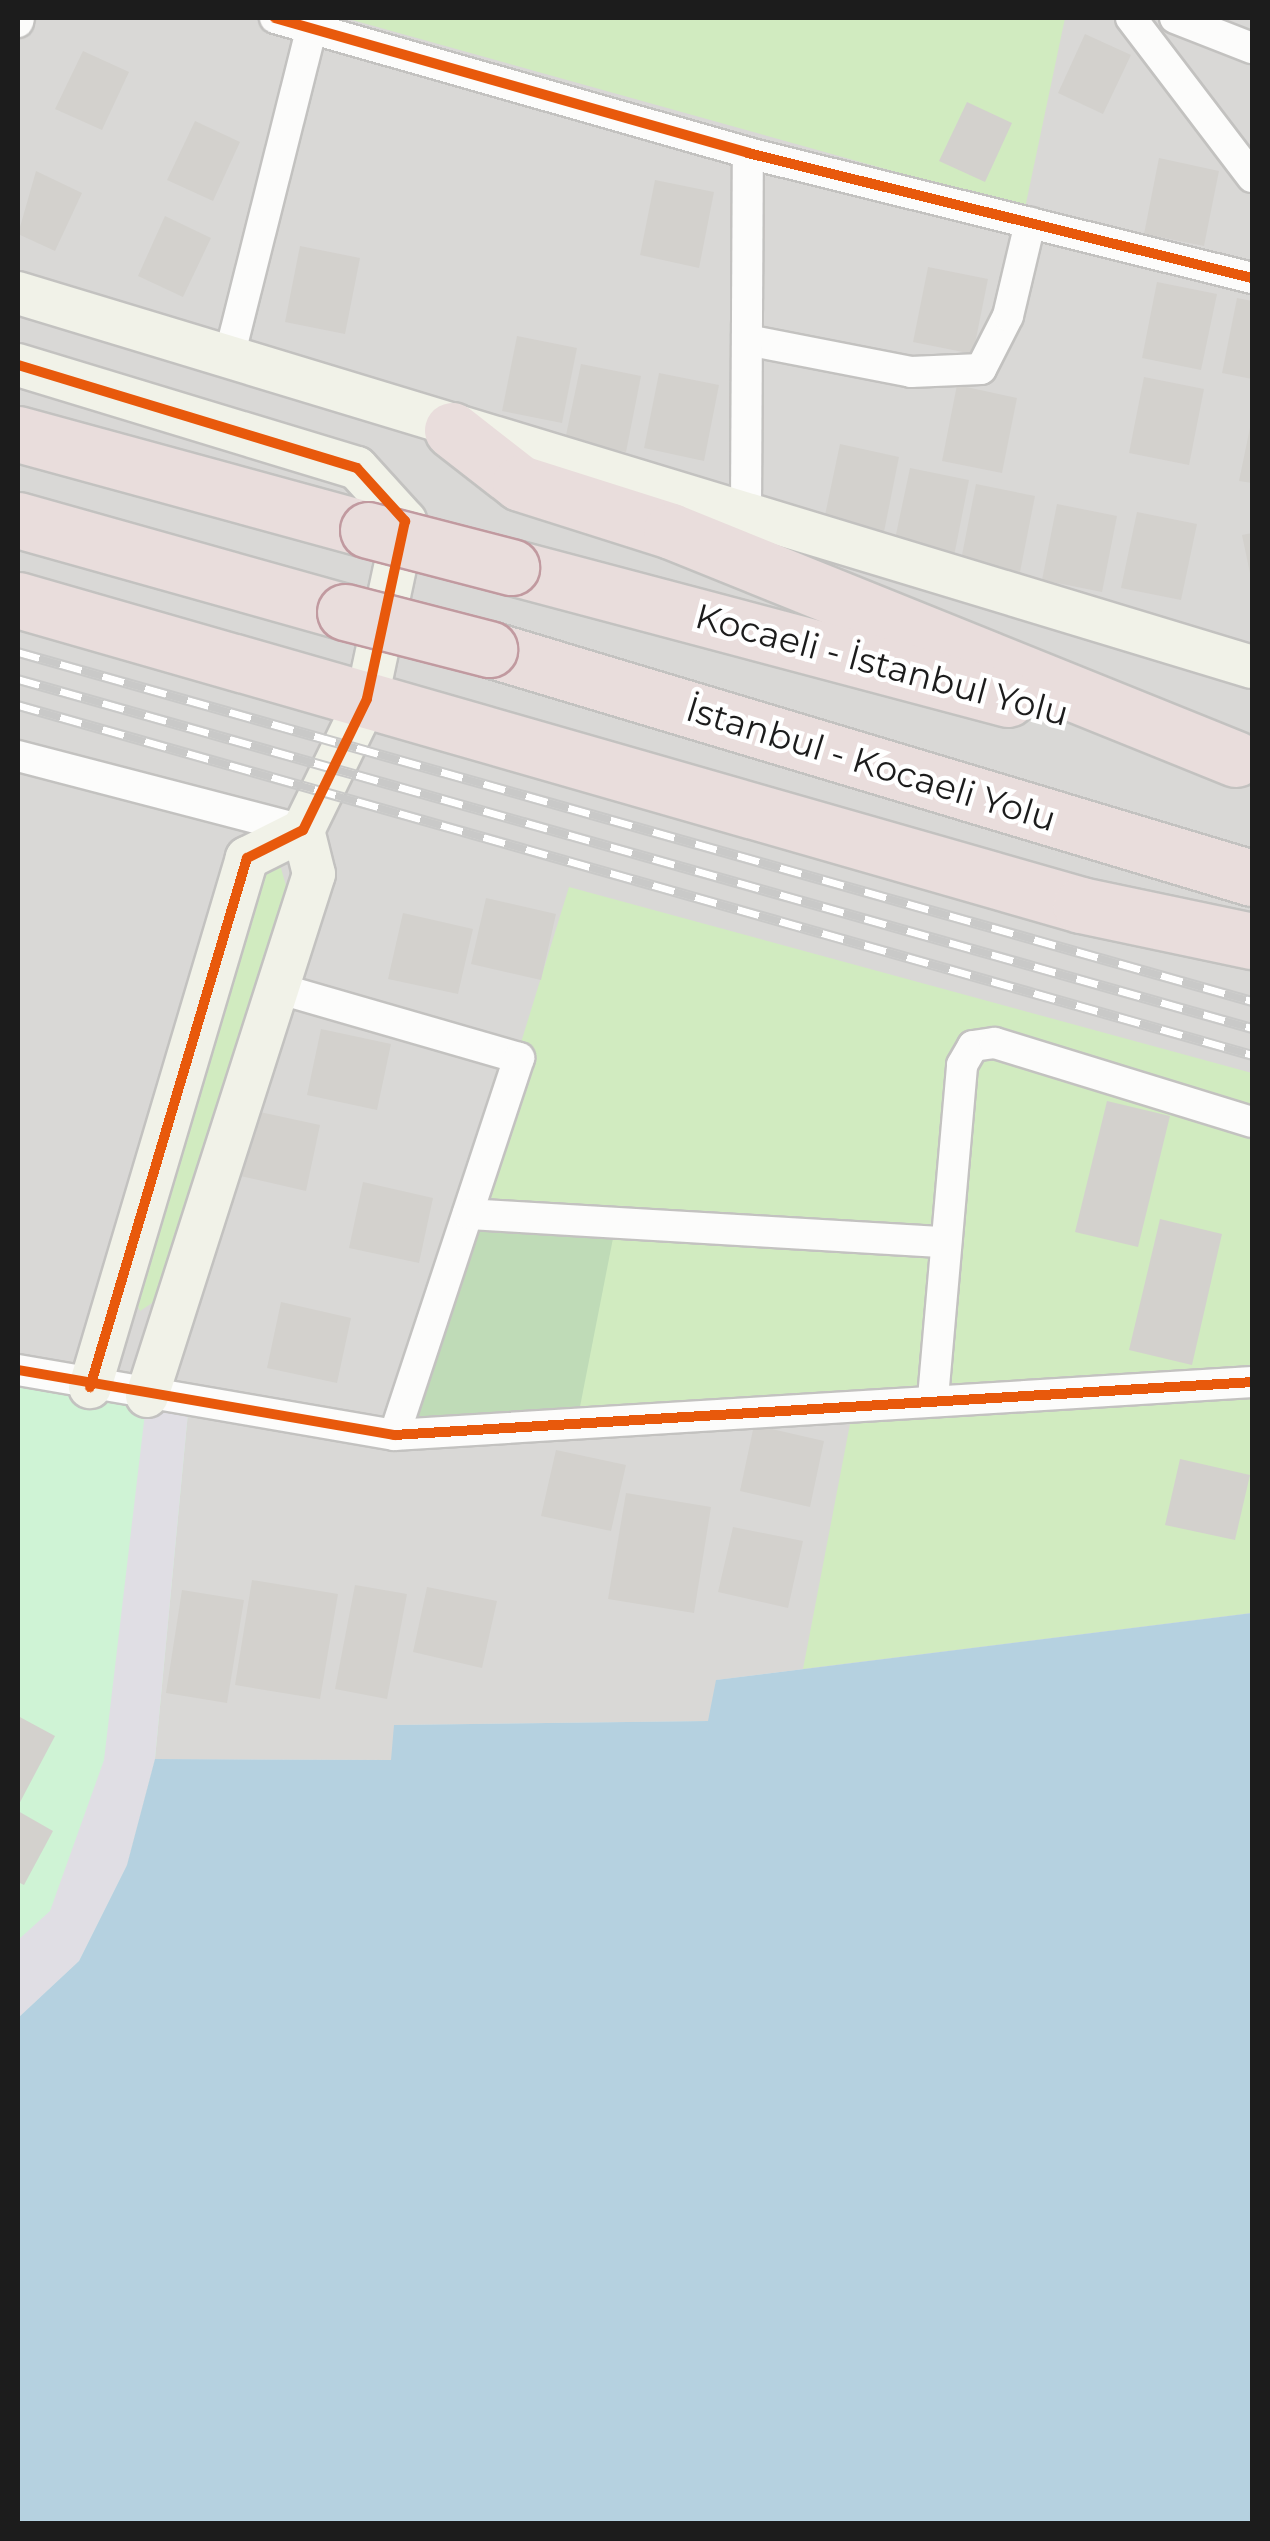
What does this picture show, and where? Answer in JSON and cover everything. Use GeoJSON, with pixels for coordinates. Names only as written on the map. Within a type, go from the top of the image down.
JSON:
{"type":"FeatureCollection","features":[{"type":"Feature","properties":{"kind":"highway"},"geometry":{"type":"LineString","coordinates":[[452,430],[520,484],[670,531],[1244,762]]}},
{"type":"Feature","properties":{"kind":"highway","name":"Kocaeli - İstanbul Yolu"},"geometry":{"type":"LineString","coordinates":[[18,434],[1244,762]]}},
{"type":"Feature","properties":{"kind":"highway","name":"İstanbul - Kocaeli Yolu"},"geometry":{"type":"LineString","coordinates":[[18,520],[489,649],[1252,878]]}},
{"type":"Feature","properties":{"kind":"highway"},"geometry":{"type":"LineString","coordinates":[[18,600],[1081,905],[1252,941]]}},
{"type":"Feature","properties":{"kind":"street"},"geometry":{"type":"LineString","coordinates":[[275,18],[748,153],[1252,278]]}},
{"type":"Feature","properties":{"kind":"street"},"geometry":{"type":"LineString","coordinates":[[1131,18],[1252,177]]}},
{"type":"Feature","properties":{"kind":"street"},"geometry":{"type":"LineString","coordinates":[[1175,18],[1252,48]]}},
{"type":"Feature","properties":{"kind":"street"},"geometry":{"type":"LineString","coordinates":[[230,352],[311,31]]}},
{"type":"Feature","properties":{"kind":"street"},"geometry":{"type":"LineString","coordinates":[[746,508],[748,153]]}},
{"type":"Feature","properties":{"kind":"street"},"geometry":{"type":"LineString","coordinates":[[748,340],[912,372],[981,369],[1008,316],[1030,223]]}},
{"type":"Feature","properties":{"kind":"street"},"geometry":{"type":"LineString","coordinates":[[18,294],[230,352],[452,430],[746,508],[1252,668]]}},
{"type":"Feature","properties":{"kind":"street"},"geometry":{"type":"LineString","coordinates":[[18,365],[357,468],[384,492],[405,521],[367,700],[302,830],[247,858],[90,1387]]}},
{"type":"Feature","properties":{"kind":"street"},"geometry":{"type":"LineString","coordinates":[[18,756],[302,830]]}},
{"type":"Feature","properties":{"kind":"street"},"geometry":{"type":"LineString","coordinates":[[148,1396],[314,874],[302,830]]}},
{"type":"Feature","properties":{"kind":"street"},"geometry":{"type":"LineString","coordinates":[[277,988],[520,1058],[394,1435]]}},
{"type":"Feature","properties":{"kind":"street"},"geometry":{"type":"LineString","coordinates":[[932,1398],[962,1066],[973,1046],[996,1042],[1252,1122]]}},
{"type":"Feature","properties":{"kind":"street"},"geometry":{"type":"LineString","coordinates":[[468,1214],[946,1242]]}},
{"type":"Feature","properties":{"kind":"street"},"geometry":{"type":"LineString","coordinates":[[18,1370],[90,1387],[394,1435],[932,1398],[1252,1382]]}},
{"type":"Feature","properties":{"kind":"shaded area"},"geometry":{"type":"Polygon","coordinates":[[[18,18],[1252,18],[1252,1613],[717,1680],[709,1721],[395,1725],[392,1760],[155,1759],[127,1865],[18,2018],[18,18]]]}},
{"type":"Feature","properties":{"kind":"shaded area"},"geometry":{"type":"Polygon","coordinates":[[[147,1396],[189,1402],[155,1759],[127,1865],[79,1961],[18,2018],[18,1940],[50,1911],[104,1760],[147,1396]]]}},
{"type":"Feature","properties":{"kind":"green space"},"geometry":{"type":"Polygon","coordinates":[[[345,18],[1065,18],[1025,208],[345,18]]]}},
{"type":"Feature","properties":{"kind":"green space"},"geometry":{"type":"Polygon","coordinates":[[[280,865],[287,889],[161,1297],[140,1311],[131,1290],[256,881],[280,865]]]}},
{"type":"Feature","properties":{"kind":"green space"},"geometry":{"type":"Polygon","coordinates":[[[569,887],[1252,1073],[1252,1613],[803,1669],[854,1403],[577,1422],[468,1214],[569,887]]]}},
{"type":"Feature","properties":{"kind":"green space"},"geometry":{"type":"Polygon","coordinates":[[[468,1214],[616,1223],[577,1422],[394,1435],[468,1214]]]}},
{"type":"Feature","properties":{"kind":"green space"},"geometry":{"type":"Polygon","coordinates":[[[18,1370],[189,1402],[155,1759],[18,2018],[18,1370]]]}},
{"type":"Feature","properties":{"kind":"water"},"geometry":{"type":"Polygon","coordinates":[[[1252,1613],[1252,2523],[18,2523],[18,2018],[79,1961],[127,1865],[155,1759],[391,1760],[394,1725],[708,1721],[716,1680],[1252,1613]]]}},
{"type":"Feature","properties":{"kind":"building"},"geometry":{"type":"Polygon","coordinates":[[[1085,34],[1131,55],[1103,114],[1058,93],[1085,34]]]}},
{"type":"Feature","properties":{"kind":"building"},"geometry":{"type":"Polygon","coordinates":[[[83,51],[129,72],[102,130],[55,109],[83,51]]]}},
{"type":"Feature","properties":{"kind":"building"},"geometry":{"type":"Polygon","coordinates":[[[967,102],[1012,123],[985,182],[939,161],[967,102]]]}},
{"type":"Feature","properties":{"kind":"building"},"geometry":{"type":"Polygon","coordinates":[[[195,121],[240,142],[213,201],[167,180],[195,121]]]}},
{"type":"Feature","properties":{"kind":"building"},"geometry":{"type":"Polygon","coordinates":[[[1159,158],[1219,171],[1204,246],[1144,234],[1159,158]]]}},
{"type":"Feature","properties":{"kind":"building"},"geometry":{"type":"Polygon","coordinates":[[[36,171],[82,193],[55,251],[18,234],[36,171]]]}},
{"type":"Feature","properties":{"kind":"building"},"geometry":{"type":"Polygon","coordinates":[[[655,180],[714,192],[699,268],[640,255],[655,180]]]}},
{"type":"Feature","properties":{"kind":"building"},"geometry":{"type":"Polygon","coordinates":[[[165,216],[211,238],[183,297],[138,276],[165,216]]]}},
{"type":"Feature","properties":{"kind":"building"},"geometry":{"type":"Polygon","coordinates":[[[300,246],[360,258],[345,334],[285,322],[300,246]]]}},
{"type":"Feature","properties":{"kind":"building"},"geometry":{"type":"Polygon","coordinates":[[[928,267],[988,279],[973,354],[913,342],[928,267]]]}},
{"type":"Feature","properties":{"kind":"building"},"geometry":{"type":"Polygon","coordinates":[[[1157,282],[1217,294],[1201,370],[1142,358],[1157,282]]]}},
{"type":"Feature","properties":{"kind":"building"},"geometry":{"type":"Polygon","coordinates":[[[1237,298],[1252,301],[1252,379],[1222,373],[1237,298]]]}},
{"type":"Feature","properties":{"kind":"building"},"geometry":{"type":"Polygon","coordinates":[[[517,336],[577,348],[562,423],[502,411],[517,336]]]}},
{"type":"Feature","properties":{"kind":"building"},"geometry":{"type":"Polygon","coordinates":[[[581,364],[641,376],[626,452],[565,440],[581,364]]]}},
{"type":"Feature","properties":{"kind":"building"},"geometry":{"type":"Polygon","coordinates":[[[659,373],[719,385],[704,461],[644,448],[659,373]]]}},
{"type":"Feature","properties":{"kind":"building"},"geometry":{"type":"Polygon","coordinates":[[[1144,377],[1204,389],[1189,465],[1129,453],[1144,377]]]}},
{"type":"Feature","properties":{"kind":"building"},"geometry":{"type":"Polygon","coordinates":[[[957,385],[1017,398],[1002,473],[942,461],[957,385]]]}},
{"type":"Feature","properties":{"kind":"building"},"geometry":{"type":"Polygon","coordinates":[[[1252,423],[1252,483],[1239,481],[1252,423]]]}},
{"type":"Feature","properties":{"kind":"building"},"geometry":{"type":"Polygon","coordinates":[[[840,444],[899,457],[884,532],[824,520],[840,444]]]}},
{"type":"Feature","properties":{"kind":"building"},"geometry":{"type":"Polygon","coordinates":[[[910,468],[969,480],[954,556],[894,544],[910,468]]]}},
{"type":"Feature","properties":{"kind":"building"},"geometry":{"type":"Polygon","coordinates":[[[976,484],[1035,496],[1020,572],[961,560],[976,484]]]}},
{"type":"Feature","properties":{"kind":"building"},"geometry":{"type":"Polygon","coordinates":[[[1057,504],[1117,516],[1102,592],[1042,580],[1057,504]]]}},
{"type":"Feature","properties":{"kind":"building"},"geometry":{"type":"Polygon","coordinates":[[[1137,512],[1197,524],[1181,600],[1121,588],[1137,512]]]}},
{"type":"Feature","properties":{"kind":"building"},"geometry":{"type":"Polygon","coordinates":[[[1252,533],[1252,578],[1251,578],[1242,535],[1252,533]]]}},
{"type":"Feature","properties":{"kind":"building"},"geometry":{"type":"Polygon","coordinates":[[[486,898],[556,914],[541,980],[471,964],[486,898]]]}},
{"type":"Feature","properties":{"kind":"building"},"geometry":{"type":"Polygon","coordinates":[[[403,913],[473,929],[458,994],[388,979],[403,913]]]}},
{"type":"Feature","properties":{"kind":"building"},"geometry":{"type":"Polygon","coordinates":[[[321,1029],[391,1044],[377,1110],[307,1095],[321,1029]]]}},
{"type":"Feature","properties":{"kind":"building"},"geometry":{"type":"Polygon","coordinates":[[[1107,1101],[1170,1116],[1138,1247],[1075,1232],[1107,1101]]]}},
{"type":"Feature","properties":{"kind":"building"},"geometry":{"type":"Polygon","coordinates":[[[250,1110],[320,1125],[306,1191],[236,1175],[250,1110]]]}},
{"type":"Feature","properties":{"kind":"building"},"geometry":{"type":"Polygon","coordinates":[[[363,1182],[433,1198],[419,1263],[349,1248],[363,1182]]]}},
{"type":"Feature","properties":{"kind":"building"},"geometry":{"type":"Polygon","coordinates":[[[1160,1219],[1222,1234],[1192,1365],[1129,1350],[1160,1219]]]}},
{"type":"Feature","properties":{"kind":"building"},"geometry":{"type":"Polygon","coordinates":[[[281,1302],[351,1318],[337,1383],[267,1368],[281,1302]]]}},
{"type":"Feature","properties":{"kind":"building"},"geometry":{"type":"Polygon","coordinates":[[[754,1425],[824,1441],[810,1507],[740,1491],[754,1425]]]}},
{"type":"Feature","properties":{"kind":"building"},"geometry":{"type":"Polygon","coordinates":[[[556,1450],[626,1465],[611,1531],[541,1516],[556,1450]]]}},
{"type":"Feature","properties":{"kind":"building"},"geometry":{"type":"Polygon","coordinates":[[[1180,1459],[1250,1475],[1235,1540],[1165,1525],[1180,1459]]]}},
{"type":"Feature","properties":{"kind":"building"},"geometry":{"type":"Polygon","coordinates":[[[626,1493],[711,1507],[694,1613],[608,1599],[626,1493]]]}},
{"type":"Feature","properties":{"kind":"building"},"geometry":{"type":"Polygon","coordinates":[[[733,1527],[803,1541],[788,1608],[718,1592],[733,1527]]]}},
{"type":"Feature","properties":{"kind":"building"},"geometry":{"type":"Polygon","coordinates":[[[252,1580],[338,1594],[320,1699],[235,1685],[252,1580]]]}},
{"type":"Feature","properties":{"kind":"building"},"geometry":{"type":"Polygon","coordinates":[[[355,1585],[407,1594],[387,1699],[335,1689],[355,1585]]]}},
{"type":"Feature","properties":{"kind":"building"},"geometry":{"type":"Polygon","coordinates":[[[427,1587],[497,1601],[482,1668],[413,1652],[427,1587]]]}},
{"type":"Feature","properties":{"kind":"building"},"geometry":{"type":"Polygon","coordinates":[[[182,1590],[244,1600],[227,1703],[166,1693],[182,1590]]]}},
{"type":"Feature","properties":{"kind":"building"},"geometry":{"type":"Polygon","coordinates":[[[18,1716],[55,1736],[18,1806],[18,1716]]]}},
{"type":"Feature","properties":{"kind":"building"},"geometry":{"type":"Polygon","coordinates":[[[18,1811],[53,1831],[24,1885],[18,1882],[18,1811]]]}},
{"type":"Feature","properties":{"kind":"railway"},"geometry":{"type":"LineString","coordinates":[[18,652],[1252,1001]]}},
{"type":"Feature","properties":{"kind":"railway"},"geometry":{"type":"LineString","coordinates":[[18,679],[1252,1028]]}},
{"type":"Feature","properties":{"kind":"railway"},"geometry":{"type":"LineString","coordinates":[[18,705],[1252,1055]]}},
{"type":"Feature","properties":{"kind":"cycle path"},"geometry":{"type":"LineString","coordinates":[[275,18],[748,153],[1252,278]]}},
{"type":"Feature","properties":{"kind":"cycle path"},"geometry":{"type":"LineString","coordinates":[[18,365],[357,468],[405,521],[367,699],[303,830],[247,858],[90,1387]]}},
{"type":"Feature","properties":{"kind":"cycle path"},"geometry":{"type":"LineString","coordinates":[[18,1370],[394,1435],[1252,1382]]}}]}
